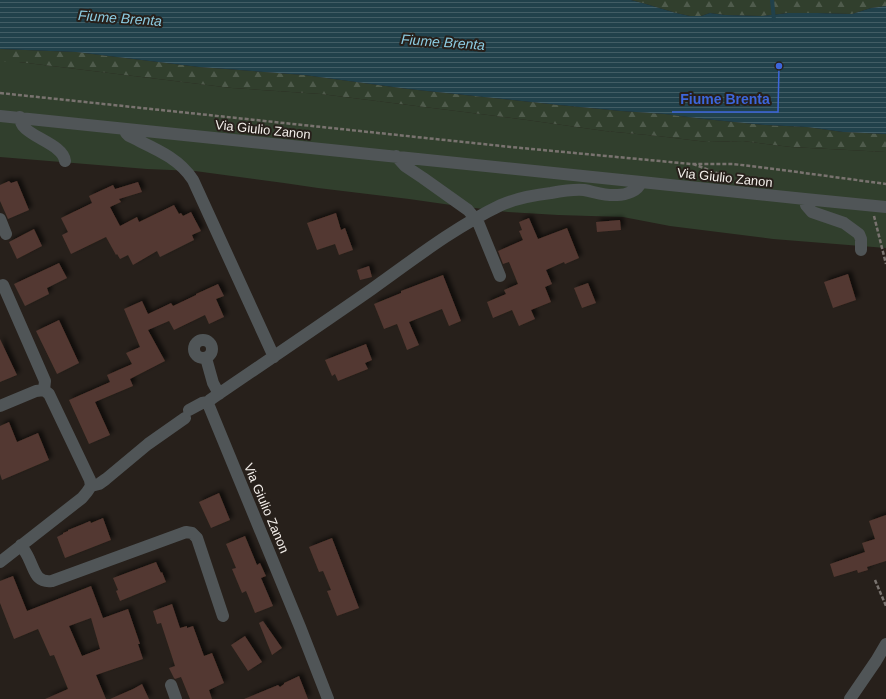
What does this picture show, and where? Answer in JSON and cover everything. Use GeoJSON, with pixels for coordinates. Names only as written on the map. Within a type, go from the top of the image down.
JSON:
{"type":"FeatureCollection","features":[{"type":"Feature","properties":{"kind":"street","name":"Via Giulio Zanon"},"geometry":{"type":"LineString","coordinates":[[0,116],[880,206]]}},
{"type":"Feature","properties":{"kind":"street"},"geometry":{"type":"LineString","coordinates":[[20,117],[20,123],[23,127],[63,154],[65,161]]}},
{"type":"Feature","properties":{"kind":"street"},"geometry":{"type":"LineString","coordinates":[[126,129],[126,133],[129,136],[175,160],[184,168],[193,180],[274,357]]}},
{"type":"Feature","properties":{"kind":"street"},"geometry":{"type":"LineString","coordinates":[[396,156],[405,166],[440,189],[468,210],[475,218],[500,276]]}},
{"type":"Feature","properties":{"kind":"street"},"geometry":{"type":"LineString","coordinates":[[0,562],[82,498],[91,486],[99,484],[106,479],[148,444],[202,403],[208,402],[438,242],[475,218],[510,201],[521,198],[566,190],[582,190],[617,195],[636,190],[640,186],[641,182]]}},
{"type":"Feature","properties":{"kind":"street"},"geometry":{"type":"LineString","coordinates":[[805,199],[806,205],[812,212],[844,223],[858,234],[861,239],[861,250]]}},
{"type":"Feature","properties":{"kind":"street"},"geometry":{"type":"LineString","coordinates":[[0,219],[6,234]]}},
{"type":"Feature","properties":{"kind":"street"},"geometry":{"type":"LineString","coordinates":[[3,285],[45,381],[44,390]]}},
{"type":"Feature","properties":{"kind":"street"},"geometry":{"type":"LineString","coordinates":[[206,358],[213,383],[219,394]]}},
{"type":"Feature","properties":{"kind":"street"},"geometry":{"type":"LineString","coordinates":[[0,406],[36,391],[44,390],[49,394],[90,480],[91,486]]}},
{"type":"Feature","properties":{"kind":"street","name":"Via Giulio Zanon"},"geometry":{"type":"LineString","coordinates":[[208,402],[328,699]]}},
{"type":"Feature","properties":{"kind":"street"},"geometry":{"type":"LineString","coordinates":[[21,545],[37,576],[46,582],[186,532],[192,533],[197,538],[223,616]]}},
{"type":"Feature","properties":{"kind":"street"},"geometry":{"type":"LineString","coordinates":[[850,699],[886,644]]}},
{"type":"Feature","properties":{"kind":"street"},"geometry":{"type":"LineString","coordinates":[[171,685],[176,699]]}},
{"type":"Feature","properties":{"kind":"path"},"geometry":{"type":"LineString","coordinates":[[0,93],[511,147],[692,164],[733,164],[886,184]]}},
{"type":"Feature","properties":{"kind":"path"},"geometry":{"type":"LineString","coordinates":[[880,206],[872,212],[886,264]]}},
{"type":"Feature","properties":{"kind":"path"},"geometry":{"type":"LineString","coordinates":[[875,580],[886,606]]}},
{"type":"Feature","properties":{"kind":"green space"},"geometry":{"type":"Polygon","coordinates":[[[631,0],[886,0],[886,6],[871,8],[852,14],[788,13],[761,16],[710,13],[701,16],[690,16],[631,0]]]}},
{"type":"Feature","properties":{"kind":"green space"},"geometry":{"type":"Polygon","coordinates":[[[0,49],[76,52],[199,67],[304,75],[408,89],[559,105],[665,114],[765,125],[807,127],[843,132],[886,134],[886,152],[791,147],[743,141],[707,142],[605,131],[321,94],[232,88],[19,62],[0,62],[0,49]]]}},
{"type":"Feature","properties":{"kind":"green space"},"geometry":{"type":"Polygon","coordinates":[[[0,62],[19,62],[232,88],[321,94],[605,131],[707,142],[743,141],[791,147],[886,152],[886,248],[773,239],[670,226],[623,217],[508,212],[195,171],[147,169],[0,157],[0,62]]]}},
{"type":"Feature","properties":{"kind":"water"},"geometry":{"type":"Polygon","coordinates":[[[0,0],[631,0],[690,16],[701,16],[710,13],[761,16],[788,13],[852,14],[871,8],[886,6],[886,134],[843,132],[807,127],[765,125],[665,114],[559,105],[408,89],[304,75],[199,67],[76,52],[0,49],[0,0]]]}},
{"type":"Feature","properties":{"kind":"building"},"geometry":{"type":"Polygon","coordinates":[[[9,181],[11,183],[17,181],[29,210],[8,219],[0,201],[0,185],[9,181]]]}},
{"type":"Feature","properties":{"kind":"building"},"geometry":{"type":"Polygon","coordinates":[[[138,182],[142,192],[119,199],[121,202],[110,207],[120,226],[137,217],[139,222],[174,205],[179,214],[181,213],[183,216],[191,212],[201,231],[192,235],[194,240],[160,257],[157,251],[133,265],[128,255],[120,259],[117,254],[116,255],[106,237],[71,254],[62,235],[68,232],[61,218],[92,203],[89,196],[113,185],[115,189],[138,182]]]}},
{"type":"Feature","properties":{"kind":"building"},"geometry":{"type":"Polygon","coordinates":[[[336,213],[341,230],[345,228],[353,250],[339,255],[335,244],[317,250],[307,223],[336,213]]]}},
{"type":"Feature","properties":{"kind":"building"},"geometry":{"type":"Polygon","coordinates":[[[529,218],[538,239],[567,228],[579,258],[565,264],[564,262],[546,270],[552,284],[545,287],[551,302],[531,310],[535,319],[519,326],[512,310],[493,318],[487,302],[506,294],[504,290],[518,284],[509,262],[503,264],[498,251],[523,240],[519,231],[522,230],[519,222],[529,218]]]}},
{"type":"Feature","properties":{"kind":"building"},"geometry":{"type":"Polygon","coordinates":[[[620,220],[621,230],[597,232],[596,222],[620,220]]]}},
{"type":"Feature","properties":{"kind":"building"},"geometry":{"type":"Polygon","coordinates":[[[34,229],[42,246],[17,259],[9,242],[34,229]]]}},
{"type":"Feature","properties":{"kind":"building"},"geometry":{"type":"Polygon","coordinates":[[[59,263],[67,278],[47,288],[49,294],[25,306],[14,284],[59,263]]]}},
{"type":"Feature","properties":{"kind":"building"},"geometry":{"type":"Polygon","coordinates":[[[369,266],[372,277],[360,280],[357,270],[369,266]]]}},
{"type":"Feature","properties":{"kind":"building"},"geometry":{"type":"Polygon","coordinates":[[[848,274],[856,300],[833,308],[824,282],[848,274]]]}},
{"type":"Feature","properties":{"kind":"building"},"geometry":{"type":"Polygon","coordinates":[[[443,275],[461,321],[449,326],[442,309],[409,322],[419,345],[407,350],[397,324],[384,329],[374,304],[401,293],[401,291],[443,275]]]}},
{"type":"Feature","properties":{"kind":"building"},"geometry":{"type":"Polygon","coordinates":[[[588,283],[596,303],[582,308],[574,288],[588,283]]]}},
{"type":"Feature","properties":{"kind":"building"},"geometry":{"type":"Polygon","coordinates":[[[218,284],[224,296],[216,299],[224,317],[209,324],[205,315],[174,330],[169,321],[148,330],[165,361],[130,379],[133,386],[95,402],[110,435],[89,444],[69,400],[110,382],[107,375],[132,364],[126,353],[140,347],[124,309],[142,301],[148,314],[171,303],[173,306],[218,284]]]}},
{"type":"Feature","properties":{"kind":"building"},"geometry":{"type":"Polygon","coordinates":[[[59,320],[79,363],[57,374],[36,331],[59,320]]]}},
{"type":"Feature","properties":{"kind":"building"},"geometry":{"type":"Polygon","coordinates":[[[0,339],[17,375],[0,382],[0,339]]]}},
{"type":"Feature","properties":{"kind":"building"},"geometry":{"type":"Polygon","coordinates":[[[366,344],[372,360],[365,363],[368,369],[338,381],[335,374],[332,376],[325,360],[366,344]]]}},
{"type":"Feature","properties":{"kind":"building"},"geometry":{"type":"Polygon","coordinates":[[[9,422],[17,442],[38,433],[49,460],[2,480],[0,474],[0,426],[9,422]]]}},
{"type":"Feature","properties":{"kind":"building"},"geometry":{"type":"Polygon","coordinates":[[[219,493],[230,520],[211,528],[199,502],[219,493]]]}},
{"type":"Feature","properties":{"kind":"building"},"geometry":{"type":"Polygon","coordinates":[[[886,515],[886,561],[867,567],[868,570],[858,573],[857,570],[834,577],[830,564],[865,552],[862,543],[875,539],[869,521],[886,515]]]}},
{"type":"Feature","properties":{"kind":"building"},"geometry":{"type":"Polygon","coordinates":[[[103,518],[111,540],[65,558],[57,537],[68,530],[90,521],[91,523],[103,518]]]}},
{"type":"Feature","properties":{"kind":"building"},"geometry":{"type":"Polygon","coordinates":[[[245,536],[257,565],[260,563],[266,576],[261,578],[273,606],[255,613],[246,591],[242,593],[232,569],[236,568],[226,544],[245,536]]]}},
{"type":"Feature","properties":{"kind":"building"},"geometry":{"type":"Polygon","coordinates":[[[332,538],[359,608],[337,616],[327,591],[331,590],[323,571],[319,572],[309,547],[332,538]]]}},
{"type":"Feature","properties":{"kind":"building"},"geometry":{"type":"Polygon","coordinates":[[[156,562],[166,582],[120,601],[116,591],[118,590],[113,578],[156,562]]]}},
{"type":"Feature","properties":{"kind":"building"},"geometry":{"type":"Polygon","coordinates":[[[13,576],[27,611],[91,586],[103,618],[128,609],[140,644],[138,644],[143,659],[96,675],[106,699],[45,699],[68,689],[54,655],[50,656],[38,629],[14,639],[0,603],[0,581],[13,576]],[[91,618],[69,626],[82,656],[100,649],[91,618]]]}},
{"type":"Feature","properties":{"kind":"building"},"geometry":{"type":"Polygon","coordinates":[[[172,604],[180,628],[193,626],[204,656],[212,653],[224,683],[209,690],[212,699],[190,699],[181,677],[175,679],[169,668],[175,666],[161,623],[157,624],[153,611],[172,604]]]}},
{"type":"Feature","properties":{"kind":"building"},"geometry":{"type":"Polygon","coordinates":[[[263,621],[282,648],[272,655],[259,623],[263,621]]]}},
{"type":"Feature","properties":{"kind":"building"},"geometry":{"type":"Polygon","coordinates":[[[245,636],[262,662],[248,671],[231,645],[245,636]]]}},
{"type":"Feature","properties":{"kind":"building"},"geometry":{"type":"Polygon","coordinates":[[[299,676],[308,699],[244,699],[278,685],[280,687],[284,683],[299,676]]]}},
{"type":"Feature","properties":{"kind":"building"},"geometry":{"type":"Polygon","coordinates":[[[142,684],[149,699],[110,699],[133,689],[142,684]]]}},
{"type":"Feature","properties":{"kind":"waterway"},"geometry":{"type":"LineString","coordinates":[[772,0],[774,20]]}},
{"type":"Feature","properties":{"kind":"place","name":"Fiume Brenta"},"geometry":{"type":"Point","coordinates":[779,66]}}]}
